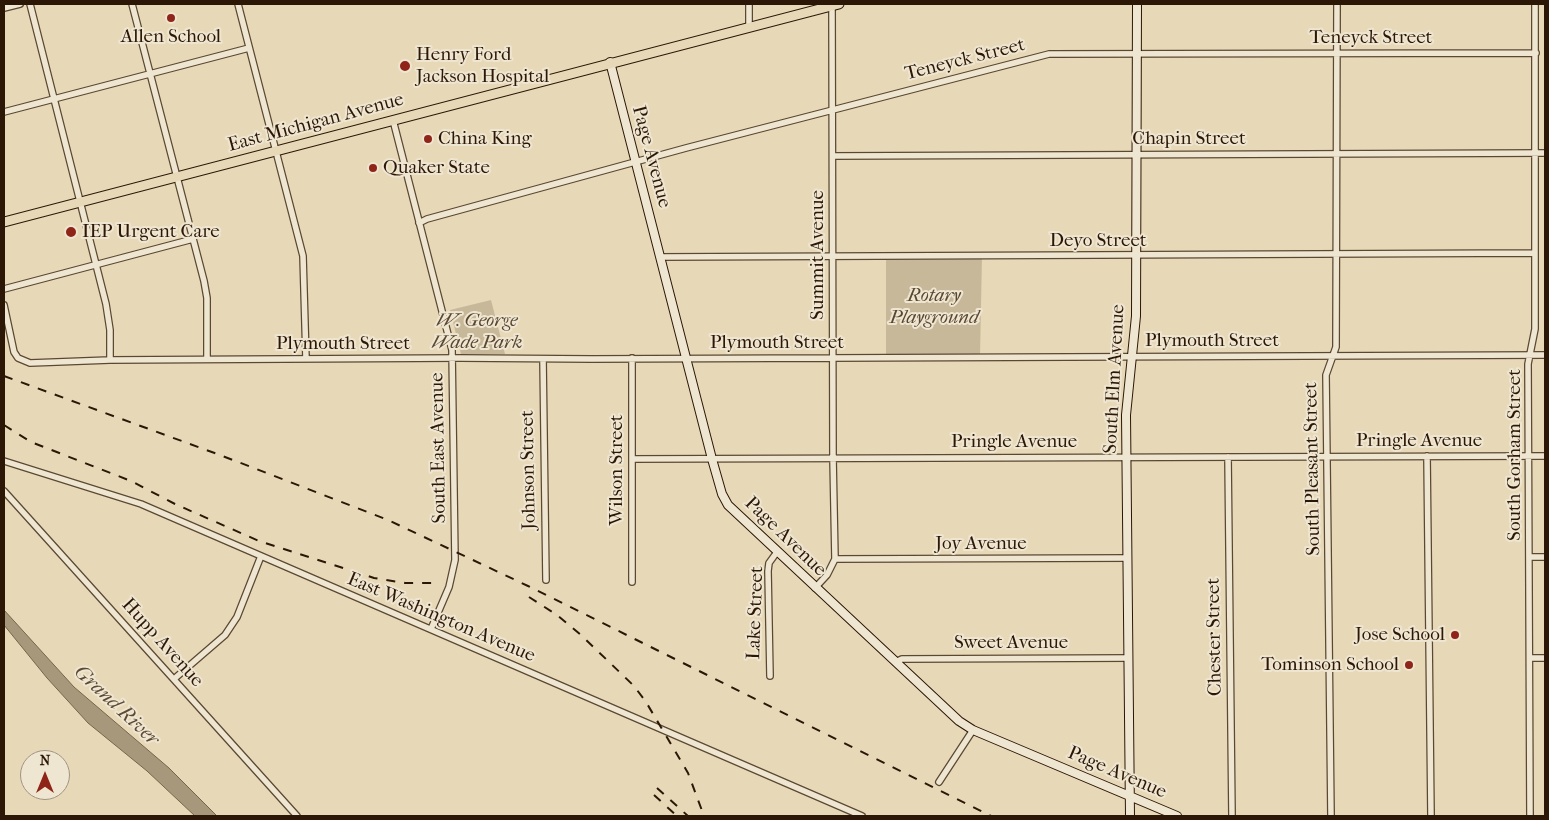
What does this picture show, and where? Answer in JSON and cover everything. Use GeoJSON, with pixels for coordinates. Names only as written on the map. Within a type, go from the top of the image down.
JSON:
{"type":"FeatureCollection","features":[{"type":"Feature","properties":{"kind":"main road","name":"East Michigan Avenue"},"geometry":{"type":"LineString","coordinates":[[4,222],[610,62],[835,5]]}},
{"type":"Feature","properties":{"kind":"street"},"geometry":{"type":"LineString","coordinates":[[4,8],[20,4]]}},
{"type":"Feature","properties":{"kind":"street"},"geometry":{"type":"LineString","coordinates":[[30,4],[96,264],[109,323],[110,360]]}},
{"type":"Feature","properties":{"kind":"street"},"geometry":{"type":"LineString","coordinates":[[132,4],[207,298],[207,359]]}},
{"type":"Feature","properties":{"kind":"street"},"geometry":{"type":"LineString","coordinates":[[238,4],[304,266],[306,359]]}},
{"type":"Feature","properties":{"kind":"street"},"geometry":{"type":"LineString","coordinates":[[749,4],[749,28]]}},
{"type":"Feature","properties":{"kind":"street","name":"South Elm Avenue"},"geometry":{"type":"LineString","coordinates":[[1130,816],[1126,406],[1136,316],[1137,4]]}},
{"type":"Feature","properties":{"kind":"street","name":"South Pleasant Street"},"geometry":{"type":"LineString","coordinates":[[1331,816],[1326,375],[1336,347],[1337,4]]}},
{"type":"Feature","properties":{"kind":"street","name":"South Gorham Street"},"geometry":{"type":"LineString","coordinates":[[1530,816],[1528,364],[1535,329],[1536,4]]}},
{"type":"Feature","properties":{"kind":"street","name":"Summit Avenue"},"geometry":{"type":"LineString","coordinates":[[835,5],[832,257],[835,559]]}},
{"type":"Feature","properties":{"kind":"street"},"geometry":{"type":"LineString","coordinates":[[4,112],[249,48]]}},
{"type":"Feature","properties":{"kind":"street","name":"Teneyck Street"},"geometry":{"type":"LineString","coordinates":[[419,223],[427,219],[636,162],[1049,54],[1536,53]]}},
{"type":"Feature","properties":{"kind":"street","name":"Page Avenue"},"geometry":{"type":"LineString","coordinates":[[610,62],[712,459],[722,494],[728,505],[776,552],[959,721],[973,730],[1177,816]]}},
{"type":"Feature","properties":{"kind":"street","name":"South East Avenue"},"geometry":{"type":"LineString","coordinates":[[393,120],[452,350],[456,560],[431,629]]}},
{"type":"Feature","properties":{"kind":"street","name":"Chapin Street"},"geometry":{"type":"LineString","coordinates":[[833,156],[1545,153]]}},
{"type":"Feature","properties":{"kind":"street"},"geometry":{"type":"LineString","coordinates":[[4,288],[193,238]]}},
{"type":"Feature","properties":{"kind":"street","name":"Deyo Street"},"geometry":{"type":"LineString","coordinates":[[660,257],[1535,253]]}},
{"type":"Feature","properties":{"kind":"street","name":"Plymouth Street"},"geometry":{"type":"LineString","coordinates":[[4,305],[14,352],[18,358],[30,363],[207,359],[1545,355]]}},
{"type":"Feature","properties":{"kind":"street","name":"Wilson Street"},"geometry":{"type":"LineString","coordinates":[[632,358],[632,582]]}},
{"type":"Feature","properties":{"kind":"street","name":"Johnson Street"},"geometry":{"type":"LineString","coordinates":[[543,359],[546,580]]}},
{"type":"Feature","properties":{"kind":"street"},"geometry":{"type":"LineString","coordinates":[[1427,456],[1431,816]]}},
{"type":"Feature","properties":{"kind":"street","name":"Pringle Avenue"},"geometry":{"type":"LineString","coordinates":[[632,459],[1545,456]]}},
{"type":"Feature","properties":{"kind":"street","name":"Chester Street"},"geometry":{"type":"LineString","coordinates":[[1228,457],[1232,816]]}},
{"type":"Feature","properties":{"kind":"street","name":"East Washington Avenue"},"geometry":{"type":"LineString","coordinates":[[4,461],[126,498],[862,816]]}},
{"type":"Feature","properties":{"kind":"street","name":"Hupp Avenue"},"geometry":{"type":"LineString","coordinates":[[4,491],[296,816]]}},
{"type":"Feature","properties":{"kind":"street","name":"Lake Street"},"geometry":{"type":"LineString","coordinates":[[770,676],[768,570],[769,563],[776,552]]}},
{"type":"Feature","properties":{"kind":"street"},"geometry":{"type":"LineString","coordinates":[[174,679],[213,648],[225,635],[237,617],[261,556]]}},
{"type":"Feature","properties":{"kind":"street"},"geometry":{"type":"LineString","coordinates":[[1530,557],[1545,557]]}},
{"type":"Feature","properties":{"kind":"street","name":"Joy Avenue"},"geometry":{"type":"LineString","coordinates":[[835,559],[1128,558]]}},
{"type":"Feature","properties":{"kind":"street"},"geometry":{"type":"LineString","coordinates":[[815,588],[827,575],[835,559]]}},
{"type":"Feature","properties":{"kind":"street","name":"Sweet Avenue"},"geometry":{"type":"LineString","coordinates":[[895,662],[902,659],[1128,658]]}},
{"type":"Feature","properties":{"kind":"street"},"geometry":{"type":"LineString","coordinates":[[1530,658],[1545,658]]}},
{"type":"Feature","properties":{"kind":"street"},"geometry":{"type":"LineString","coordinates":[[939,782],[973,730]]}},
{"type":"Feature","properties":{"kind":"green space","name":"Rotary Playground"},"geometry":{"type":"Polygon","coordinates":[[[886,257],[982,257],[980,357],[886,357],[886,257]]]}},
{"type":"Feature","properties":{"kind":"green space","name":"W. George Wade Park"},"geometry":{"type":"Polygon","coordinates":[[[491,300],[505,354],[461,354],[450,310],[491,300]]]}},
{"type":"Feature","properties":{"kind":"shaded area","name":"Grand River"},"geometry":{"type":"Polygon","coordinates":[[[4,610],[74,687],[169,768],[217,816],[195,816],[147,771],[88,723],[47,678],[4,625],[4,610]]]}},
{"type":"Feature","properties":{"kind":"railway"},"geometry":{"type":"LineString","coordinates":[[4,376],[220,455],[388,520],[528,586],[991,816]]}},
{"type":"Feature","properties":{"kind":"railway"},"geometry":{"type":"LineString","coordinates":[[4,425],[31,442],[131,481],[175,504],[259,541],[374,578],[405,583],[439,583]]}},
{"type":"Feature","properties":{"kind":"railway"},"geometry":{"type":"LineString","coordinates":[[529,597],[557,615],[581,635],[634,686],[646,702],[688,773],[704,816]]}},
{"type":"Feature","properties":{"kind":"railway"},"geometry":{"type":"LineString","coordinates":[[657,788],[688,816]]}},
{"type":"Feature","properties":{"kind":"railway"},"geometry":{"type":"LineString","coordinates":[[654,795],[677,816]]}},
{"type":"Feature","properties":{"kind":"place","name":"Allen School"},"geometry":{"type":"Point","coordinates":[171,18]}},
{"type":"Feature","properties":{"kind":"place","name":"Henry Ford Jackson Hospital"},"geometry":{"type":"Point","coordinates":[405,66]}},
{"type":"Feature","properties":{"kind":"place","name":"China King"},"geometry":{"type":"Point","coordinates":[428,139]}},
{"type":"Feature","properties":{"kind":"place","name":"Quaker State"},"geometry":{"type":"Point","coordinates":[373,168]}},
{"type":"Feature","properties":{"kind":"place","name":"IEP Urgent Care"},"geometry":{"type":"Point","coordinates":[71,232]}},
{"type":"Feature","properties":{"kind":"place","name":"Jose School"},"geometry":{"type":"Point","coordinates":[1455,635]}},
{"type":"Feature","properties":{"kind":"place","name":"Tominson School"},"geometry":{"type":"Point","coordinates":[1409,665]}}]}
